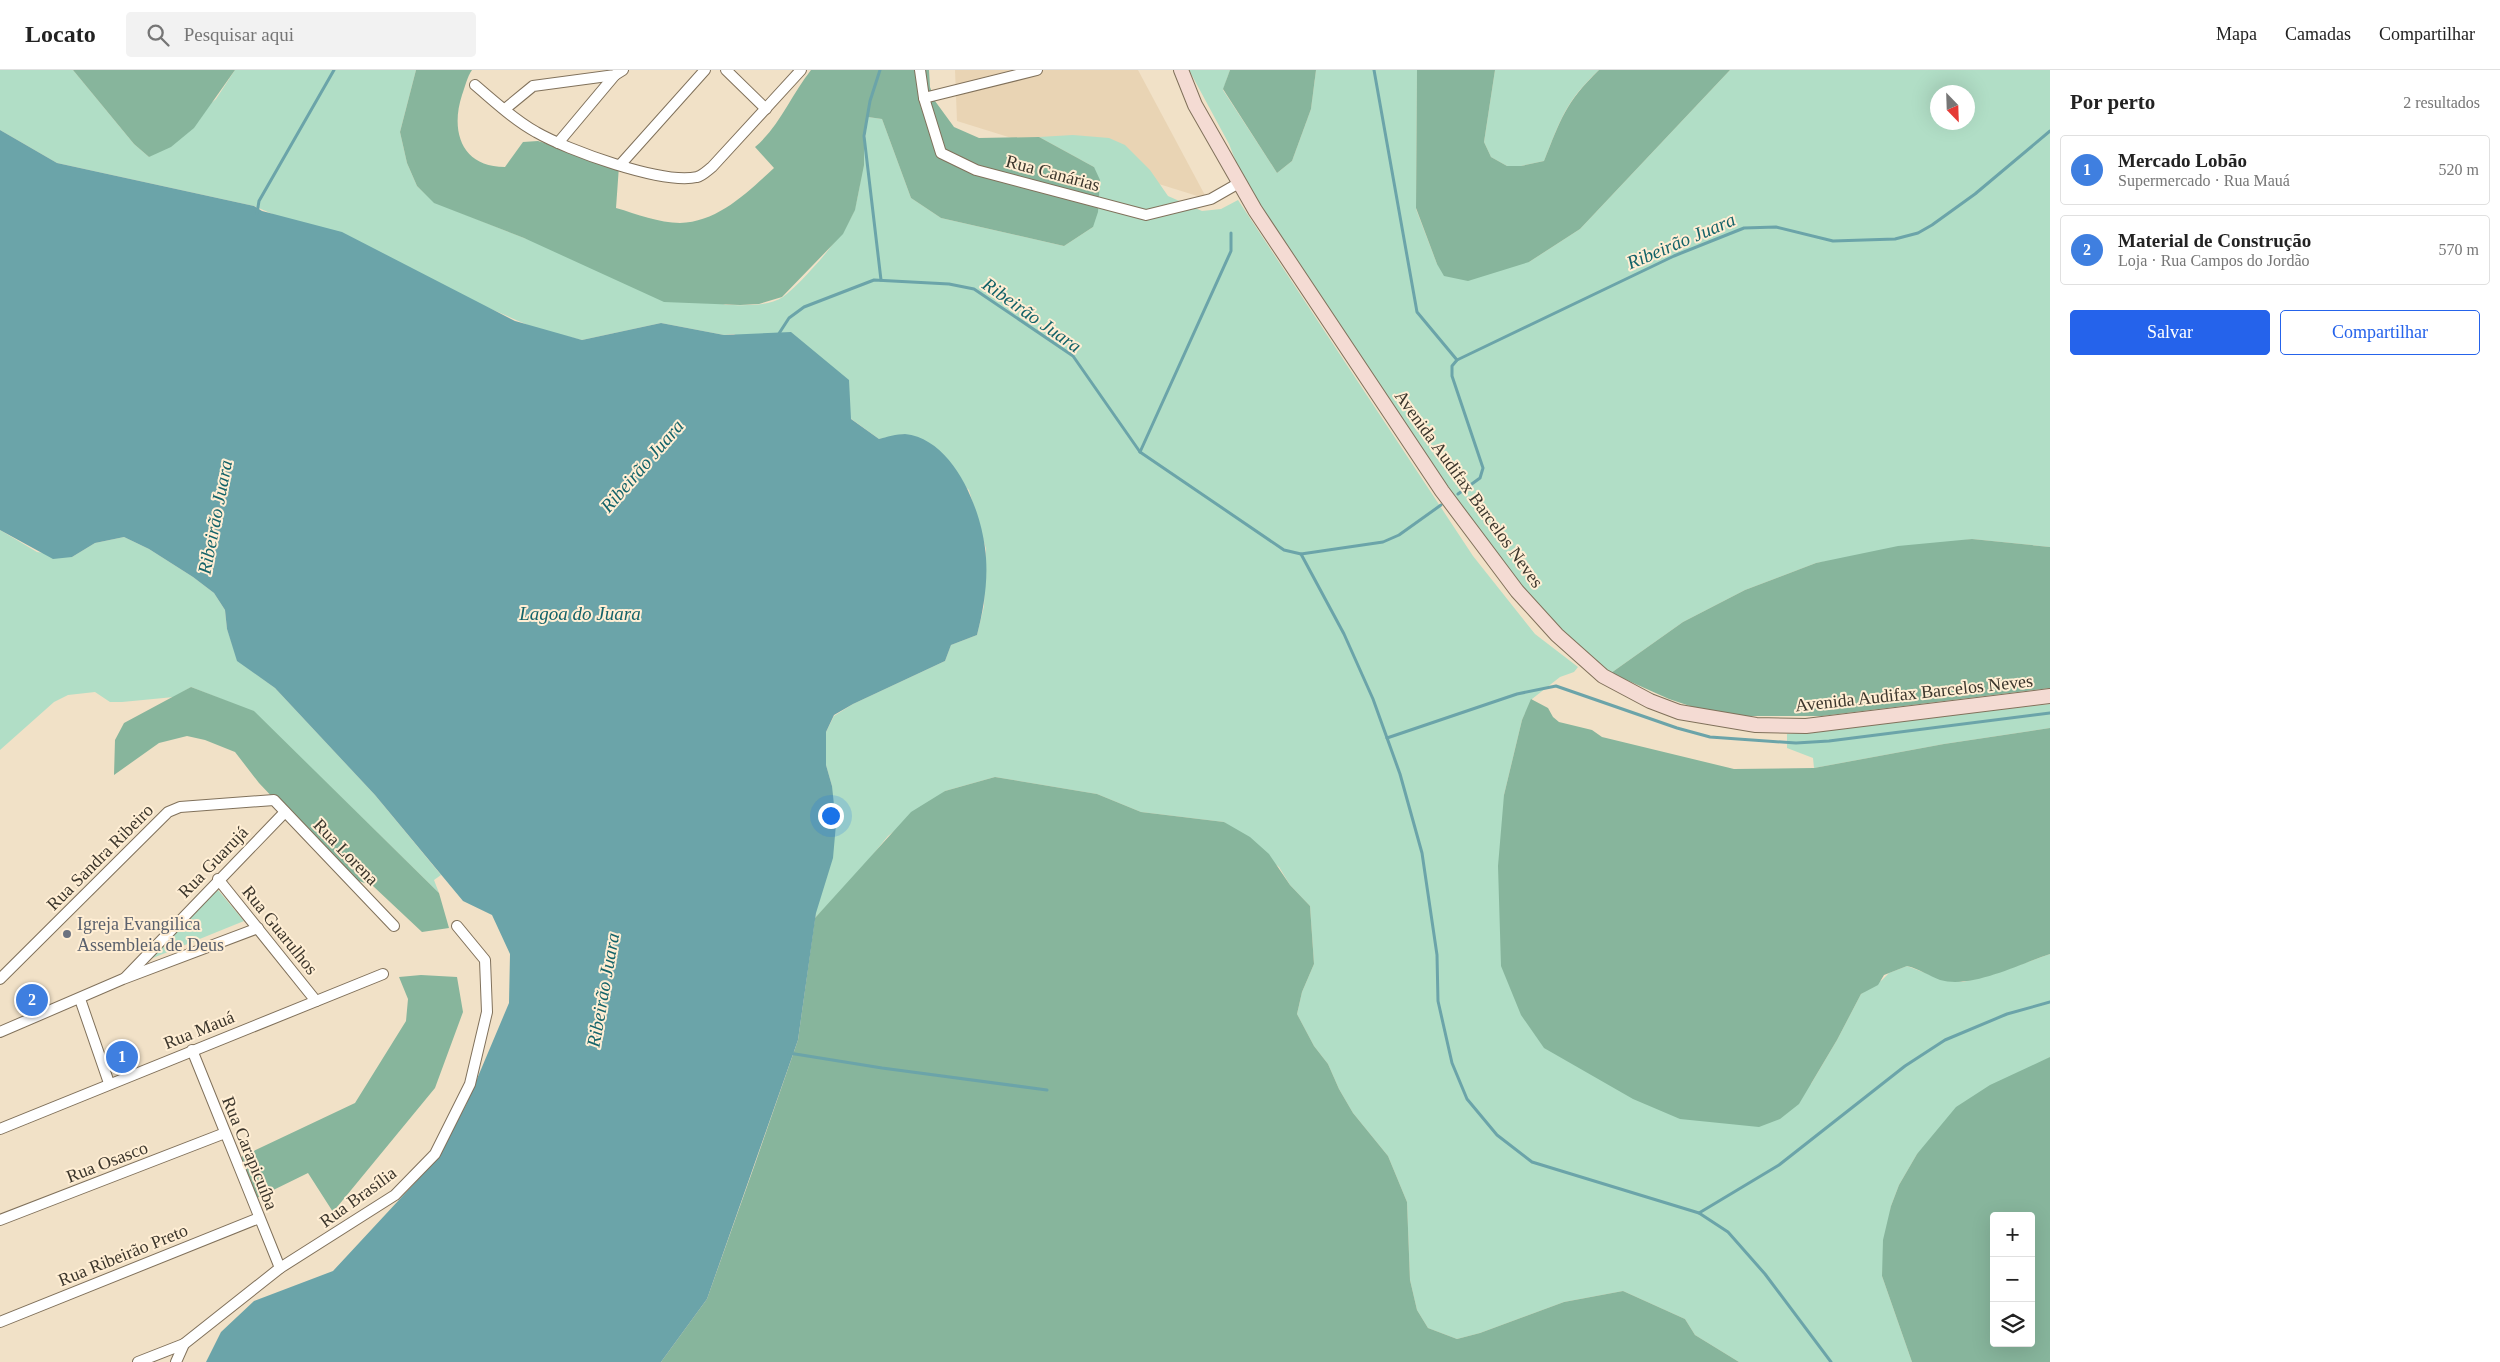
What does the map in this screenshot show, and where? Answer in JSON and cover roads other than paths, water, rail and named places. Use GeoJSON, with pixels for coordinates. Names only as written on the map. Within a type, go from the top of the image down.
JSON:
{"type":"FeatureCollection","features":[{"type":"Feature","properties":{"kind":"main road","name":"Avenida Audifax Barcelos Neves"},"geometry":{"type":"LineString","coordinates":[[1181,70],[1195,105],[1254,210],[1448,499],[1517,591],[1558,635],[1603,676],[1650,701],[1679,712],[1756,724],[1806,726],[2050,696]]}},
{"type":"Feature","properties":{"kind":"street"},"geometry":{"type":"LineString","coordinates":[[620,165],[705,70]]}},
{"type":"Feature","properties":{"kind":"street"},"geometry":{"type":"LineString","coordinates":[[726,70],[766,109]]}},
{"type":"Feature","properties":{"kind":"street"},"geometry":{"type":"LineString","coordinates":[[475,85],[534,132],[558,143],[620,165],[674,178],[698,177],[712,167],[801,70]]}},
{"type":"Feature","properties":{"kind":"street","name":"Rua Canárias"},"geometry":{"type":"LineString","coordinates":[[920,70],[924,98],[941,153],[976,170],[1146,215],[1211,199],[1240,183]]}},
{"type":"Feature","properties":{"kind":"street"},"geometry":{"type":"LineString","coordinates":[[924,98],[1037,70]]}},
{"type":"Feature","properties":{"kind":"street"},"geometry":{"type":"LineString","coordinates":[[558,143],[619,73]]}},
{"type":"Feature","properties":{"kind":"street"},"geometry":{"type":"LineString","coordinates":[[505,109],[533,86],[619,73]]}},
{"type":"Feature","properties":{"kind":"street","name":"Rua Lorena"},"geometry":{"type":"LineString","coordinates":[[274,800],[394,926]]}},
{"type":"Feature","properties":{"kind":"street","name":"Rua Sandra Ribeiro"},"geometry":{"type":"LineString","coordinates":[[0,978],[168,812],[180,807],[274,800]]}},
{"type":"Feature","properties":{"kind":"street","name":"Rua Guarujá"},"geometry":{"type":"LineString","coordinates":[[123,979],[285,812]]}},
{"type":"Feature","properties":{"kind":"street","name":"Rua Guarulhos"},"geometry":{"type":"LineString","coordinates":[[218,879],[316,1001]]}},
{"type":"Feature","properties":{"kind":"street","name":"Rua Brasília"},"geometry":{"type":"LineString","coordinates":[[176,1362],[184,1344],[280,1268],[395,1195],[435,1154],[470,1084],[487,1012],[485,960],[456,926]]}},
{"type":"Feature","properties":{"kind":"street"},"geometry":{"type":"LineString","coordinates":[[0,1032],[123,979],[258,928]]}},
{"type":"Feature","properties":{"kind":"street","name":"Rua Mauá"},"geometry":{"type":"LineString","coordinates":[[0,1129],[109,1083],[382,974]]}},
{"type":"Feature","properties":{"kind":"street"},"geometry":{"type":"LineString","coordinates":[[80,999],[109,1083]]}},
{"type":"Feature","properties":{"kind":"street","name":"Rua Carapicuíba"},"geometry":{"type":"LineString","coordinates":[[192,1050],[258,1218],[280,1268]]}},
{"type":"Feature","properties":{"kind":"street","name":"Rua Osasco"},"geometry":{"type":"LineString","coordinates":[[0,1220],[225,1133]]}},
{"type":"Feature","properties":{"kind":"street","name":"Rua Ribeirão Preto"},"geometry":{"type":"LineString","coordinates":[[0,1322],[258,1218]]}},
{"type":"Feature","properties":{"kind":"street"},"geometry":{"type":"LineString","coordinates":[[138,1362],[184,1344]]}},
{"type":"Feature","properties":{"kind":"water","name":"Lagoa do Juara"},"geometry":{"type":"Polygon","coordinates":[[[0,130],[57,163],[254,206],[262,211],[342,232],[515,321],[582,340],[661,323],[724,335],[791,332],[849,380],[851,419],[879,439],[905,434],[922,439],[937,448],[950,461],[961,478],[977,514],[985,548],[985,592],[977,635],[951,645],[945,661],[853,704],[834,715],[826,732],[826,765],[832,786],[836,824],[833,858],[816,913],[798,1040],[707,1299],[661,1362],[206,1362],[221,1332],[254,1301],[333,1271],[437,1159],[466,1105],[509,1003],[510,954],[492,915],[463,901],[375,795],[275,688],[237,661],[227,629],[225,610],[214,593],[149,549],[124,537],[95,543],[72,557],[53,559],[0,530],[0,130]]]}},
{"type":"Feature","properties":{"kind":"waterway"},"geometry":{"type":"LineString","coordinates":[[257,213],[259,201],[334,70]]}},
{"type":"Feature","properties":{"kind":"waterway"},"geometry":{"type":"LineString","coordinates":[[880,70],[870,101],[864,136],[881,280]]}},
{"type":"Feature","properties":{"kind":"waterway"},"geometry":{"type":"LineString","coordinates":[[1374,70],[1417,312],[1457,360]]}},
{"type":"Feature","properties":{"kind":"waterway","name":"Ribeirão Juara"},"geometry":{"type":"LineString","coordinates":[[1458,494],[1480,478],[1483,468],[1452,376],[1452,366],[1457,360],[1674,256],[1744,228],[1776,227],[1833,241],[1895,239],[1918,233],[1975,194],[2050,131]]}},
{"type":"Feature","properties":{"kind":"waterway"},"geometry":{"type":"LineString","coordinates":[[1140,452],[1231,251],[1231,233]]}},
{"type":"Feature","properties":{"kind":"waterway","name":"Ribeirão Juara"},"geometry":{"type":"LineString","coordinates":[[778,335],[789,318],[804,307],[874,280],[949,284],[974,289],[1073,356],[1140,452],[1284,550],[1301,554],[1383,542],[1399,535],[1441,505]]}},
{"type":"Feature","properties":{"kind":"waterway"},"geometry":{"type":"LineString","coordinates":[[1301,554],[1344,634],[1373,699],[1400,774],[1422,853],[1437,955],[1438,1001],[1452,1063],[1467,1099],[1497,1135],[1532,1162],[1699,1213],[1728,1232],[1765,1274],[1831,1362]]}},
{"type":"Feature","properties":{"kind":"waterway"},"geometry":{"type":"LineString","coordinates":[[1387,738],[1517,694],[1556,686],[1677,728],[1710,737],[1796,743],[1829,741],[2050,713]]}},
{"type":"Feature","properties":{"kind":"waterway"},"geometry":{"type":"LineString","coordinates":[[1699,1213],[1779,1165],[1905,1066],[1945,1040],[2007,1014],[2050,1002]]}},
{"type":"Feature","properties":{"kind":"waterway"},"geometry":{"type":"LineString","coordinates":[[789,1053],[882,1068],[1047,1090]]}},
{"type":"Feature","properties":{"kind":"place","name":"Igreja Evangilica Assembleia de Deus"},"geometry":{"type":"Point","coordinates":[67,934]}},
{"type":"Feature","properties":{"kind":"place","name":"Material de Construção"},"geometry":{"type":"Point","coordinates":[32,1000]}},
{"type":"Feature","properties":{"kind":"place","name":"Mercado Lobão"},"geometry":{"type":"Point","coordinates":[122,1057]}}]}
